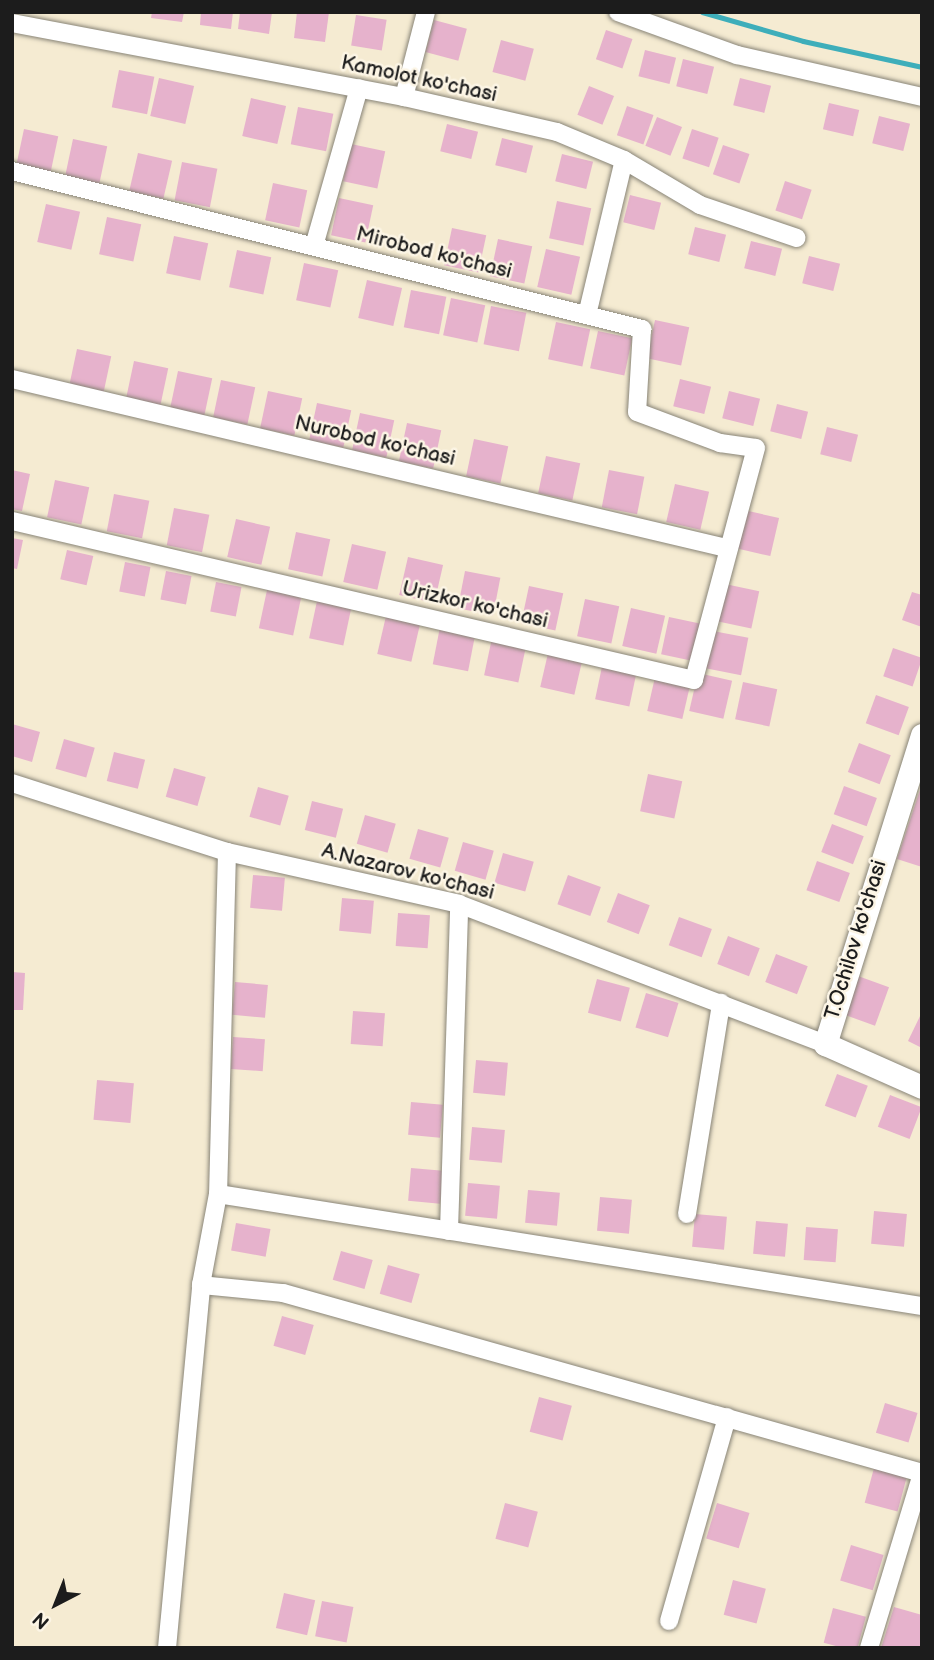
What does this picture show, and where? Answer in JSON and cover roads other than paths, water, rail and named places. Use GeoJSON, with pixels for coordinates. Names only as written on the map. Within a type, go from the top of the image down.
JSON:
{"type":"FeatureCollection","features":[{"type":"Feature","properties":{"kind":"main road","name":"T.Ochilov ko'chasi"},"geometry":{"type":"LineString","coordinates":[[922,735],[825,1044],[922,1087]]}},
{"type":"Feature","properties":{"kind":"street"},"geometry":{"type":"LineString","coordinates":[[404,97],[426,12]]}},
{"type":"Feature","properties":{"kind":"street"},"geometry":{"type":"LineString","coordinates":[[618,12],[737,55],[922,97]]}},
{"type":"Feature","properties":{"kind":"street","name":"Kamolot ko'chasi"},"geometry":{"type":"LineString","coordinates":[[12,23],[359,88],[557,132],[624,160],[700,205],[797,239]]}},
{"type":"Feature","properties":{"kind":"street"},"geometry":{"type":"LineString","coordinates":[[314,246],[359,88]]}},
{"type":"Feature","properties":{"kind":"street"},"geometry":{"type":"LineString","coordinates":[[587,315],[624,160]]}},
{"type":"Feature","properties":{"kind":"street","name":"Mirobod ko'chasi"},"geometry":{"type":"LineString","coordinates":[[12,171],[642,330],[637,412],[720,443],[756,448]]}},
{"type":"Feature","properties":{"kind":"street","name":"Nurobod ko'chasi"},"geometry":{"type":"LineString","coordinates":[[12,379],[726,548]]}},
{"type":"Feature","properties":{"kind":"street","name":"Urizkor ko'chasi"},"geometry":{"type":"LineString","coordinates":[[12,521],[694,680],[726,548],[756,448]]}},
{"type":"Feature","properties":{"kind":"street","name":"A.Nazarov ko'chasi"},"geometry":{"type":"LineString","coordinates":[[12,783],[227,852],[459,904],[825,1044]]}},
{"type":"Feature","properties":{"kind":"street"},"geometry":{"type":"LineString","coordinates":[[167,1648],[201,1285],[218,1194],[227,852]]}},
{"type":"Feature","properties":{"kind":"street"},"geometry":{"type":"LineString","coordinates":[[449,1231],[459,904]]}},
{"type":"Feature","properties":{"kind":"street"},"geometry":{"type":"LineString","coordinates":[[687,1214],[721,1003]]}},
{"type":"Feature","properties":{"kind":"street"},"geometry":{"type":"LineString","coordinates":[[218,1194],[922,1306]]}},
{"type":"Feature","properties":{"kind":"street"},"geometry":{"type":"LineString","coordinates":[[201,1285],[283,1293],[922,1473],[869,1648]]}},
{"type":"Feature","properties":{"kind":"street"},"geometry":{"type":"LineString","coordinates":[[669,1621],[727,1417]]}},
{"type":"Feature","properties":{"kind":"waterway"},"geometry":{"type":"LineString","coordinates":[[702,12],[803,41],[922,67]]}}]}
